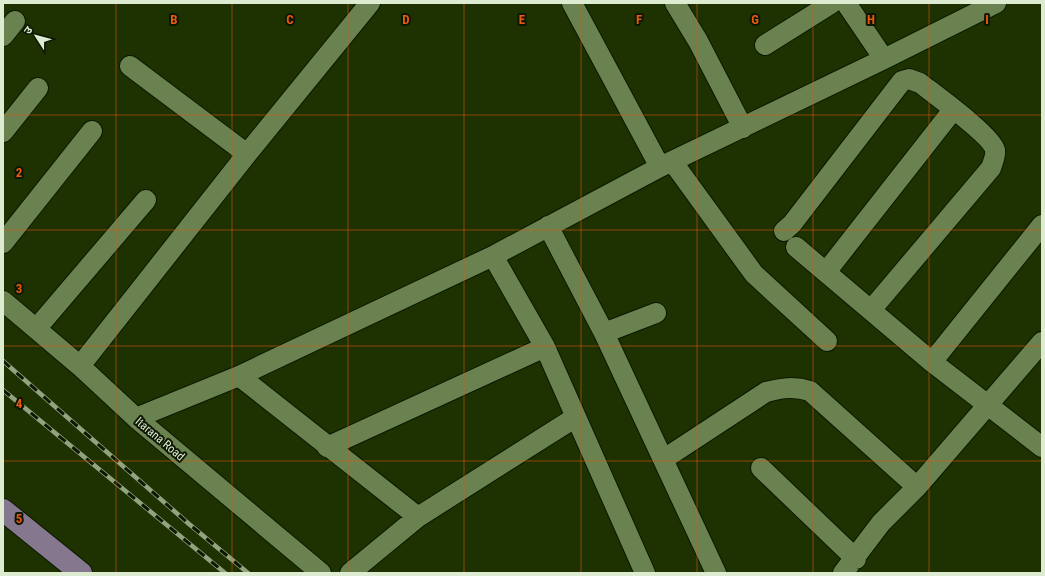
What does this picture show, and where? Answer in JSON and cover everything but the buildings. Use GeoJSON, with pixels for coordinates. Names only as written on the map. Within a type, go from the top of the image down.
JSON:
{"type":"FeatureCollection","features":[{"type":"Feature","properties":{"kind":"main road"},"geometry":{"type":"LineString","coordinates":[[3,510],[80,573]]}},
{"type":"Feature","properties":{"kind":"street"},"geometry":{"type":"LineString","coordinates":[[80,366],[247,154],[370,3]]}},
{"type":"Feature","properties":{"kind":"street"},"geometry":{"type":"LineString","coordinates":[[572,3],[666,164],[754,274],[827,341]]}},
{"type":"Feature","properties":{"kind":"street"},"geometry":{"type":"LineString","coordinates":[[675,3],[698,41],[743,128]]}},
{"type":"Feature","properties":{"kind":"street"},"geometry":{"type":"LineString","coordinates":[[765,45],[832,3]]}},
{"type":"Feature","properties":{"kind":"street"},"geometry":{"type":"LineString","coordinates":[[846,3],[884,59]]}},
{"type":"Feature","properties":{"kind":"street"},"geometry":{"type":"LineString","coordinates":[[136,418],[239,376],[493,256],[666,164],[743,128],[996,3]]}},
{"type":"Feature","properties":{"kind":"street"},"geometry":{"type":"LineString","coordinates":[[3,36],[15,21]]}},
{"type":"Feature","properties":{"kind":"street"},"geometry":{"type":"LineString","coordinates":[[130,66],[247,154]]}},
{"type":"Feature","properties":{"kind":"street"},"geometry":{"type":"LineString","coordinates":[[784,231],[792,224],[902,81],[910,79],[920,83],[991,141],[995,149],[991,168],[871,310]]}},
{"type":"Feature","properties":{"kind":"street"},"geometry":{"type":"LineString","coordinates":[[3,132],[38,88]]}},
{"type":"Feature","properties":{"kind":"street"},"geometry":{"type":"LineString","coordinates":[[826,272],[953,110]]}},
{"type":"Feature","properties":{"kind":"street"},"geometry":{"type":"LineString","coordinates":[[3,243],[92,131]]}},
{"type":"Feature","properties":{"kind":"street"},"geometry":{"type":"LineString","coordinates":[[36,329],[146,200]]}},
{"type":"Feature","properties":{"kind":"street"},"geometry":{"type":"LineString","coordinates":[[932,362],[1042,225]]}},
{"type":"Feature","properties":{"kind":"street"},"geometry":{"type":"LineString","coordinates":[[548,226],[604,333],[716,573]]}},
{"type":"Feature","properties":{"kind":"street"},"geometry":{"type":"LineString","coordinates":[[796,246],[932,362],[1042,447]]}},
{"type":"Feature","properties":{"kind":"street"},"geometry":{"type":"LineString","coordinates":[[493,256],[545,347],[645,573]]}},
{"type":"Feature","properties":{"kind":"street","name":"Itarana Road"},"geometry":{"type":"LineString","coordinates":[[3,301],[80,366],[136,418],[321,573]]}},
{"type":"Feature","properties":{"kind":"street"},"geometry":{"type":"LineString","coordinates":[[604,333],[656,313]]}},
{"type":"Feature","properties":{"kind":"street"},"geometry":{"type":"LineString","coordinates":[[761,468],[849,566],[881,523],[917,487],[1042,342]]}},
{"type":"Feature","properties":{"kind":"street"},"geometry":{"type":"LineString","coordinates":[[327,447],[545,347]]}},
{"type":"Feature","properties":{"kind":"street"},"geometry":{"type":"LineString","coordinates":[[239,376],[327,447],[418,517]]}},
{"type":"Feature","properties":{"kind":"street"},"geometry":{"type":"LineString","coordinates":[[664,459],[766,392],[785,388],[799,388],[810,391],[917,487]]}},
{"type":"Feature","properties":{"kind":"street"},"geometry":{"type":"LineString","coordinates":[[350,573],[418,517],[576,417]]}},
{"type":"Feature","properties":{"kind":"railway"},"geometry":{"type":"LineString","coordinates":[[3,361],[189,524],[248,573]]}},
{"type":"Feature","properties":{"kind":"railway"},"geometry":{"type":"LineString","coordinates":[[3,390],[225,573]]}}]}
